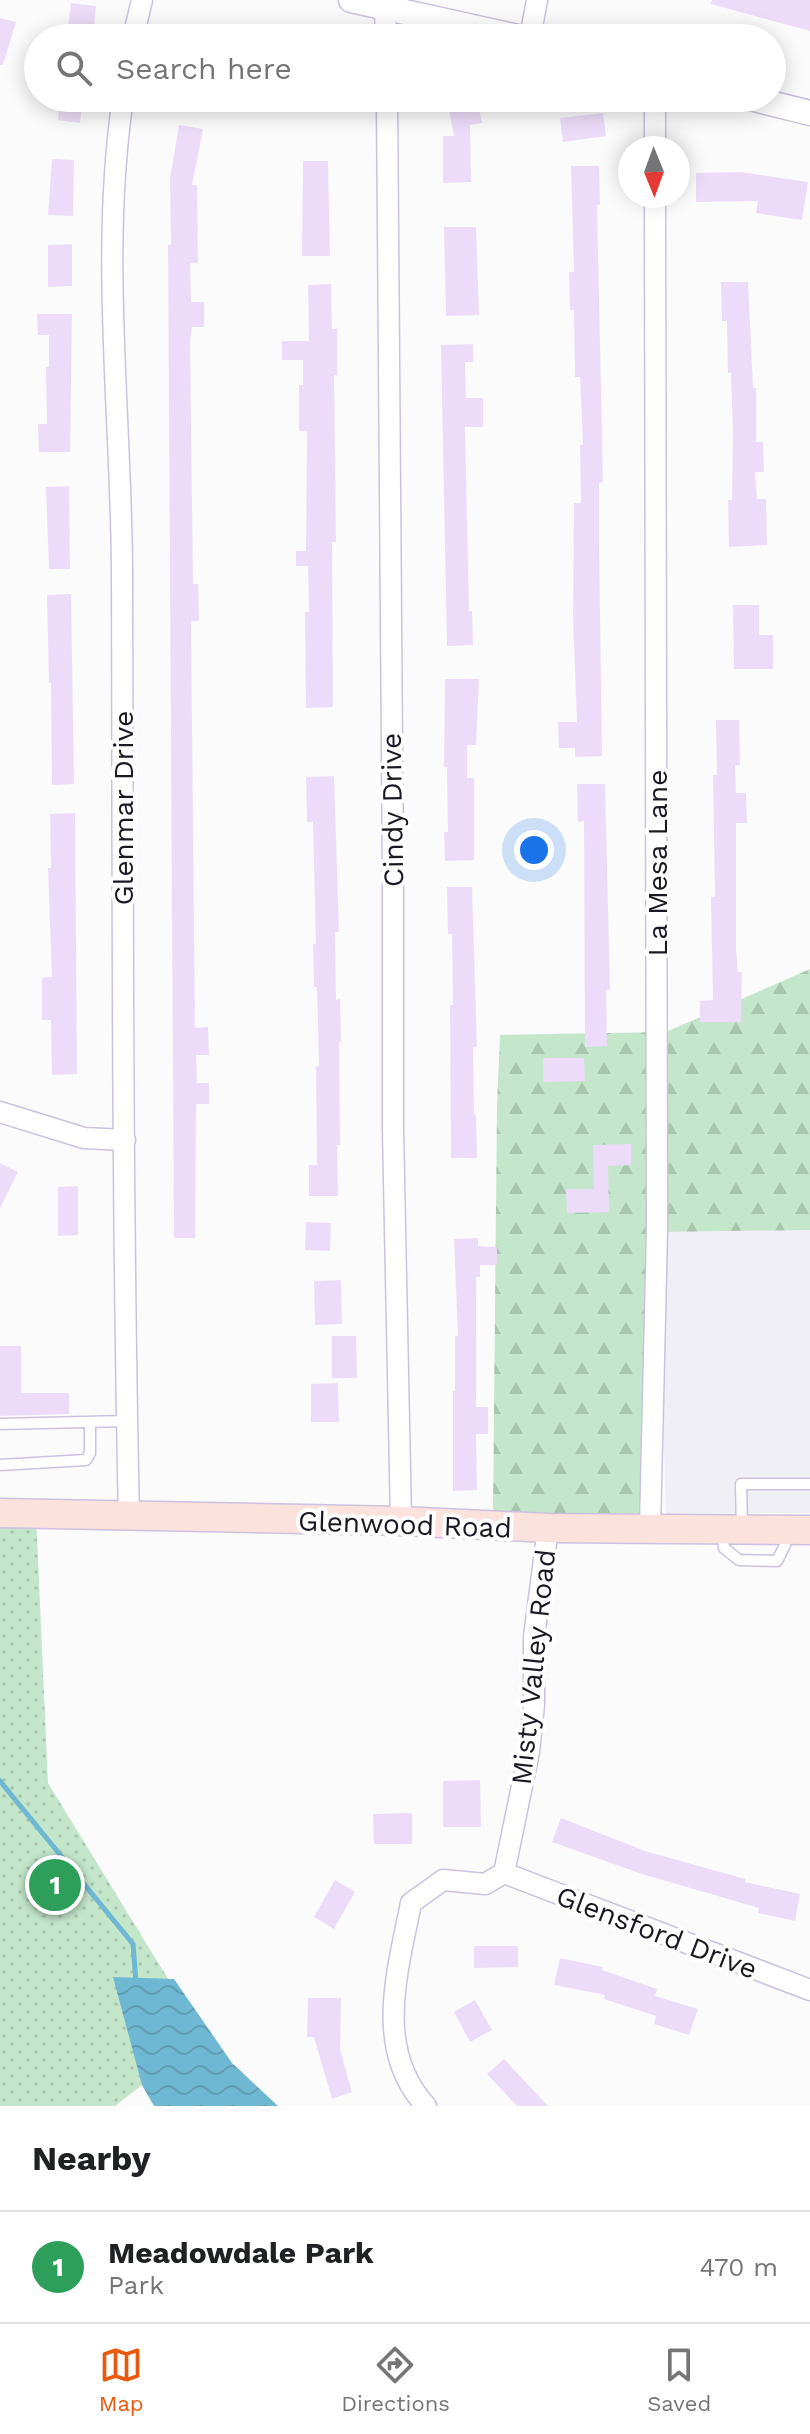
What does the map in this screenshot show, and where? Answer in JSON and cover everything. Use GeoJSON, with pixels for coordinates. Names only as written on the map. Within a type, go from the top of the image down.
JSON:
{"type":"FeatureCollection","features":[{"type":"Feature","properties":{"kind":"main road","name":"Glenwood Road"},"geometry":{"type":"LineString","coordinates":[[0,1513],[129,1518],[401,1521],[548,1528],[798,1530]]}},
{"type":"Feature","properties":{"kind":"street"},"geometry":{"type":"LineString","coordinates":[[136,24],[142,0]]}},
{"type":"Feature","properties":{"kind":"street"},"geometry":{"type":"LineString","coordinates":[[351,0],[458,24]]}},
{"type":"Feature","properties":{"kind":"street"},"geometry":{"type":"LineString","coordinates":[[533,24],[537,0]]}},
{"type":"Feature","properties":{"kind":"street"},"geometry":{"type":"LineString","coordinates":[[385,8],[386,24]]}},
{"type":"Feature","properties":{"kind":"street"},"geometry":{"type":"LineString","coordinates":[[786,107],[810,113]]}},
{"type":"Feature","properties":{"kind":"street","name":"Glenmar Drive"},"geometry":{"type":"LineString","coordinates":[[121,112],[112,242],[121,515],[123,1270],[129,1518]]}},
{"type":"Feature","properties":{"kind":"street","name":"Cindy Drive"},"geometry":{"type":"LineString","coordinates":[[387,112],[393,1129],[401,1521]]}},
{"type":"Feature","properties":{"kind":"street"},"geometry":{"type":"LineString","coordinates":[[655,112],[655,136]]}},
{"type":"Feature","properties":{"kind":"street","name":"La Mesa Lane"},"geometry":{"type":"LineString","coordinates":[[650,1529],[657,1231],[655,208]]}},
{"type":"Feature","properties":{"kind":"street"},"geometry":{"type":"LineString","coordinates":[[0,1112],[84,1138],[125,1140]]}},
{"type":"Feature","properties":{"kind":"street","name":"Misty Valley Road"},"geometry":{"type":"LineString","coordinates":[[504,1873],[529,1752],[534,1704],[534,1637],[548,1528]]}},
{"type":"Feature","properties":{"kind":"street"},"geometry":{"type":"LineString","coordinates":[[426,2106],[403,2071],[396,2046],[392,2005],[411,1903],[443,1880],[485,1884],[504,1873]]}},
{"type":"Feature","properties":{"kind":"street","name":"Glensford Drive"},"geometry":{"type":"LineString","coordinates":[[504,1873],[810,1990]]}},
{"type":"Feature","properties":{"kind":"lane"},"geometry":{"type":"LineString","coordinates":[[0,1424],[127,1421]]}},
{"type":"Feature","properties":{"kind":"lane"},"geometry":{"type":"LineString","coordinates":[[0,1465],[86,1460],[90,1453],[90,1422]]}},
{"type":"Feature","properties":{"kind":"lane"},"geometry":{"type":"LineString","coordinates":[[732,1530],[741,1484],[810,1484]]}},
{"type":"Feature","properties":{"kind":"shaded area"},"geometry":{"type":"Polygon","coordinates":[[[810,1230],[810,1513],[666,1514],[657,1231],[810,1230]]]}},
{"type":"Feature","properties":{"kind":"green space"},"geometry":{"type":"Polygon","coordinates":[[[810,969],[810,1230],[657,1232],[646,1522],[493,1514],[500,1035],[666,1032],[810,969]]]}},
{"type":"Feature","properties":{"kind":"green space"},"geometry":{"type":"Polygon","coordinates":[[[36,1514],[48,1783],[173,1987],[163,2069],[115,2106],[0,2106],[0,1515],[36,1514]]]}},
{"type":"Feature","properties":{"kind":"water"},"geometry":{"type":"Polygon","coordinates":[[[113,1977],[174,1979],[232,2063],[278,2106],[154,2106],[142,2085],[113,1977]]]}},
{"type":"Feature","properties":{"kind":"building"},"geometry":{"type":"Polygon","coordinates":[[[712,0],[810,0],[810,31],[786,24],[711,4],[712,0]]]}},
{"type":"Feature","properties":{"kind":"building"},"geometry":{"type":"Polygon","coordinates":[[[71,3],[96,6],[94,24],[69,24],[71,3]]]}},
{"type":"Feature","properties":{"kind":"building"},"geometry":{"type":"Polygon","coordinates":[[[0,18],[16,22],[3,65],[0,65],[0,18]]]}},
{"type":"Feature","properties":{"kind":"building"},"geometry":{"type":"Polygon","coordinates":[[[59,112],[81,112],[80,123],[58,120],[59,112]]]}},
{"type":"Feature","properties":{"kind":"building"},"geometry":{"type":"Polygon","coordinates":[[[449,112],[480,112],[482,123],[470,125],[471,182],[443,183],[443,136],[454,136],[449,112]]]}},
{"type":"Feature","properties":{"kind":"building"},"geometry":{"type":"Polygon","coordinates":[[[603,113],[606,136],[563,142],[560,118],[603,113]]]}},
{"type":"Feature","properties":{"kind":"building"},"geometry":{"type":"Polygon","coordinates":[[[179,125],[203,129],[192,185],[197,185],[198,263],[190,263],[191,302],[204,302],[204,327],[192,327],[190,341],[193,584],[198,584],[199,621],[191,621],[195,1028],[208,1027],[209,1055],[196,1055],[197,1083],[209,1083],[209,1104],[196,1104],[195,1238],[174,1238],[168,245],[171,245],[170,179],[179,125]]]}},
{"type":"Feature","properties":{"kind":"building"},"geometry":{"type":"Polygon","coordinates":[[[52,159],[74,160],[73,216],[48,215],[52,159]]]}},
{"type":"Feature","properties":{"kind":"building"},"geometry":{"type":"Polygon","coordinates":[[[303,161],[328,161],[330,256],[302,256],[303,161]]]}},
{"type":"Feature","properties":{"kind":"building"},"geometry":{"type":"Polygon","coordinates":[[[571,166],[599,166],[600,205],[597,205],[603,482],[599,483],[602,756],[575,757],[575,748],[559,748],[558,722],[577,722],[573,617],[574,503],[581,503],[580,445],[583,445],[580,377],[575,377],[574,310],[570,310],[569,272],[574,272],[571,166]]]}},
{"type":"Feature","properties":{"kind":"building"},"geometry":{"type":"Polygon","coordinates":[[[741,172],[808,182],[802,220],[756,213],[758,201],[696,202],[696,173],[741,172]]]}},
{"type":"Feature","properties":{"kind":"building"},"geometry":{"type":"Polygon","coordinates":[[[444,227],[476,227],[479,315],[446,316],[444,227]]]}},
{"type":"Feature","properties":{"kind":"building"},"geometry":{"type":"Polygon","coordinates":[[[72,244],[72,286],[48,287],[48,245],[72,244]]]}},
{"type":"Feature","properties":{"kind":"building"},"geometry":{"type":"Polygon","coordinates":[[[721,282],[748,282],[753,388],[756,388],[756,442],[763,442],[764,472],[755,472],[757,499],[766,499],[767,545],[729,547],[728,500],[732,500],[733,432],[727,321],[722,321],[721,282]]]}},
{"type":"Feature","properties":{"kind":"building"},"geometry":{"type":"Polygon","coordinates":[[[331,284],[332,329],[337,329],[337,375],[334,375],[336,542],[332,542],[333,707],[306,708],[308,566],[296,566],[296,551],[306,551],[307,431],[299,431],[299,385],[303,385],[303,360],[282,360],[282,341],[309,341],[308,285],[331,284]]]}},
{"type":"Feature","properties":{"kind":"building"},"geometry":{"type":"Polygon","coordinates":[[[37,314],[72,314],[70,452],[39,452],[38,424],[47,424],[49,335],[38,335],[37,314]]]}},
{"type":"Feature","properties":{"kind":"building"},"geometry":{"type":"Polygon","coordinates":[[[473,344],[473,362],[465,362],[466,398],[483,398],[483,427],[465,427],[469,611],[472,611],[473,645],[447,646],[441,345],[473,344]]]}},
{"type":"Feature","properties":{"kind":"building"},"geometry":{"type":"Polygon","coordinates":[[[69,486],[70,569],[49,569],[46,487],[69,486]]]}},
{"type":"Feature","properties":{"kind":"building"},"geometry":{"type":"Polygon","coordinates":[[[71,594],[74,784],[52,785],[47,595],[71,594]]]}},
{"type":"Feature","properties":{"kind":"building"},"geometry":{"type":"Polygon","coordinates":[[[733,605],[759,605],[759,635],[773,635],[773,669],[734,669],[733,605]]]}},
{"type":"Feature","properties":{"kind":"building"},"geometry":{"type":"Polygon","coordinates":[[[445,679],[479,679],[476,745],[467,745],[467,778],[474,778],[474,860],[445,861],[444,832],[448,832],[447,767],[444,767],[445,679]]]}},
{"type":"Feature","properties":{"kind":"building"},"geometry":{"type":"Polygon","coordinates":[[[716,720],[739,720],[740,765],[735,766],[736,793],[746,793],[747,823],[736,823],[736,950],[738,972],[742,972],[741,1022],[700,1022],[700,1001],[713,1000],[711,897],[715,897],[713,775],[717,775],[716,720]]]}},
{"type":"Feature","properties":{"kind":"building"},"geometry":{"type":"Polygon","coordinates":[[[334,776],[339,932],[335,932],[336,1000],[340,999],[341,1042],[338,1196],[309,1196],[309,1165],[317,1165],[316,1066],[319,1066],[317,987],[314,987],[313,822],[307,822],[306,777],[334,776]]]}},
{"type":"Feature","properties":{"kind":"building"},"geometry":{"type":"Polygon","coordinates":[[[577,784],[605,784],[610,990],[606,990],[607,1046],[585,1047],[584,821],[578,822],[577,784]]]}},
{"type":"Feature","properties":{"kind":"building"},"geometry":{"type":"Polygon","coordinates":[[[75,813],[77,1074],[52,1075],[51,1020],[42,1020],[42,978],[52,977],[48,868],[51,868],[50,814],[75,813]]]}},
{"type":"Feature","properties":{"kind":"building"},"geometry":{"type":"Polygon","coordinates":[[[447,887],[472,887],[477,1158],[451,1158],[452,934],[448,934],[447,887]]]}},
{"type":"Feature","properties":{"kind":"building"},"geometry":{"type":"Polygon","coordinates":[[[543,1058],[584,1058],[585,1081],[543,1082],[543,1058]]]}},
{"type":"Feature","properties":{"kind":"building"},"geometry":{"type":"Polygon","coordinates":[[[631,1144],[631,1165],[608,1166],[609,1212],[567,1213],[566,1189],[594,1189],[593,1145],[631,1144]]]}},
{"type":"Feature","properties":{"kind":"building"},"geometry":{"type":"Polygon","coordinates":[[[0,1163],[18,1172],[0,1208],[0,1163]]]}},
{"type":"Feature","properties":{"kind":"building"},"geometry":{"type":"Polygon","coordinates":[[[78,1186],[78,1235],[58,1236],[58,1187],[78,1186]]]}},
{"type":"Feature","properties":{"kind":"building"},"geometry":{"type":"Polygon","coordinates":[[[306,1222],[331,1223],[330,1251],[305,1250],[306,1222]]]}},
{"type":"Feature","properties":{"kind":"building"},"geometry":{"type":"Polygon","coordinates":[[[478,1238],[478,1246],[497,1247],[497,1265],[480,1265],[480,1277],[476,1277],[476,1407],[488,1407],[488,1434],[476,1434],[477,1490],[453,1491],[453,1391],[455,1336],[458,1336],[454,1239],[478,1238]]]}},
{"type":"Feature","properties":{"kind":"building"},"geometry":{"type":"Polygon","coordinates":[[[341,1280],[342,1324],[315,1325],[314,1281],[341,1280]]]}},
{"type":"Feature","properties":{"kind":"building"},"geometry":{"type":"Polygon","coordinates":[[[332,1336],[356,1336],[357,1378],[332,1378],[332,1336]]]}},
{"type":"Feature","properties":{"kind":"building"},"geometry":{"type":"Polygon","coordinates":[[[0,1346],[21,1346],[21,1393],[69,1393],[69,1414],[0,1416],[0,1346]]]}},
{"type":"Feature","properties":{"kind":"building"},"geometry":{"type":"Polygon","coordinates":[[[338,1383],[339,1422],[311,1422],[311,1384],[338,1383]]]}},
{"type":"Feature","properties":{"kind":"building"},"geometry":{"type":"Polygon","coordinates":[[[480,1780],[481,1827],[443,1827],[443,1781],[480,1780]]]}},
{"type":"Feature","properties":{"kind":"building"},"geometry":{"type":"Polygon","coordinates":[[[412,1813],[412,1844],[374,1844],[373,1814],[412,1813]]]}},
{"type":"Feature","properties":{"kind":"building"},"geometry":{"type":"Polygon","coordinates":[[[561,1818],[645,1851],[745,1879],[745,1882],[800,1894],[795,1921],[758,1913],[759,1908],[642,1874],[552,1842],[561,1818]]]}},
{"type":"Feature","properties":{"kind":"building"},"geometry":{"type":"Polygon","coordinates":[[[335,1880],[355,1892],[334,1929],[314,1917],[335,1880]]]}},
{"type":"Feature","properties":{"kind":"building"},"geometry":{"type":"Polygon","coordinates":[[[474,1946],[518,1946],[518,1967],[474,1968],[474,1946]]]}},
{"type":"Feature","properties":{"kind":"building"},"geometry":{"type":"Polygon","coordinates":[[[560,1958],[603,1967],[602,1970],[657,1989],[655,1996],[698,2009],[689,2035],[654,2024],[656,2016],[604,1999],[605,1995],[554,1985],[560,1958]]]}},
{"type":"Feature","properties":{"kind":"building"},"geometry":{"type":"Polygon","coordinates":[[[308,1998],[341,1998],[340,2049],[352,2092],[332,2099],[314,2037],[307,2037],[308,1998]]]}},
{"type":"Feature","properties":{"kind":"building"},"geometry":{"type":"Polygon","coordinates":[[[475,2000],[492,2030],[470,2042],[454,2012],[475,2000]]]}},
{"type":"Feature","properties":{"kind":"building"},"geometry":{"type":"Polygon","coordinates":[[[504,2059],[548,2106],[517,2106],[487,2074],[504,2059]]]}},
{"type":"Feature","properties":{"kind":"waterway"},"geometry":{"type":"LineString","coordinates":[[0,1781],[133,1944],[136,1982]]}},
{"type":"Feature","properties":{"kind":"place","name":"Meadowdale Park"},"geometry":{"type":"Point","coordinates":[55,1885]}}]}
